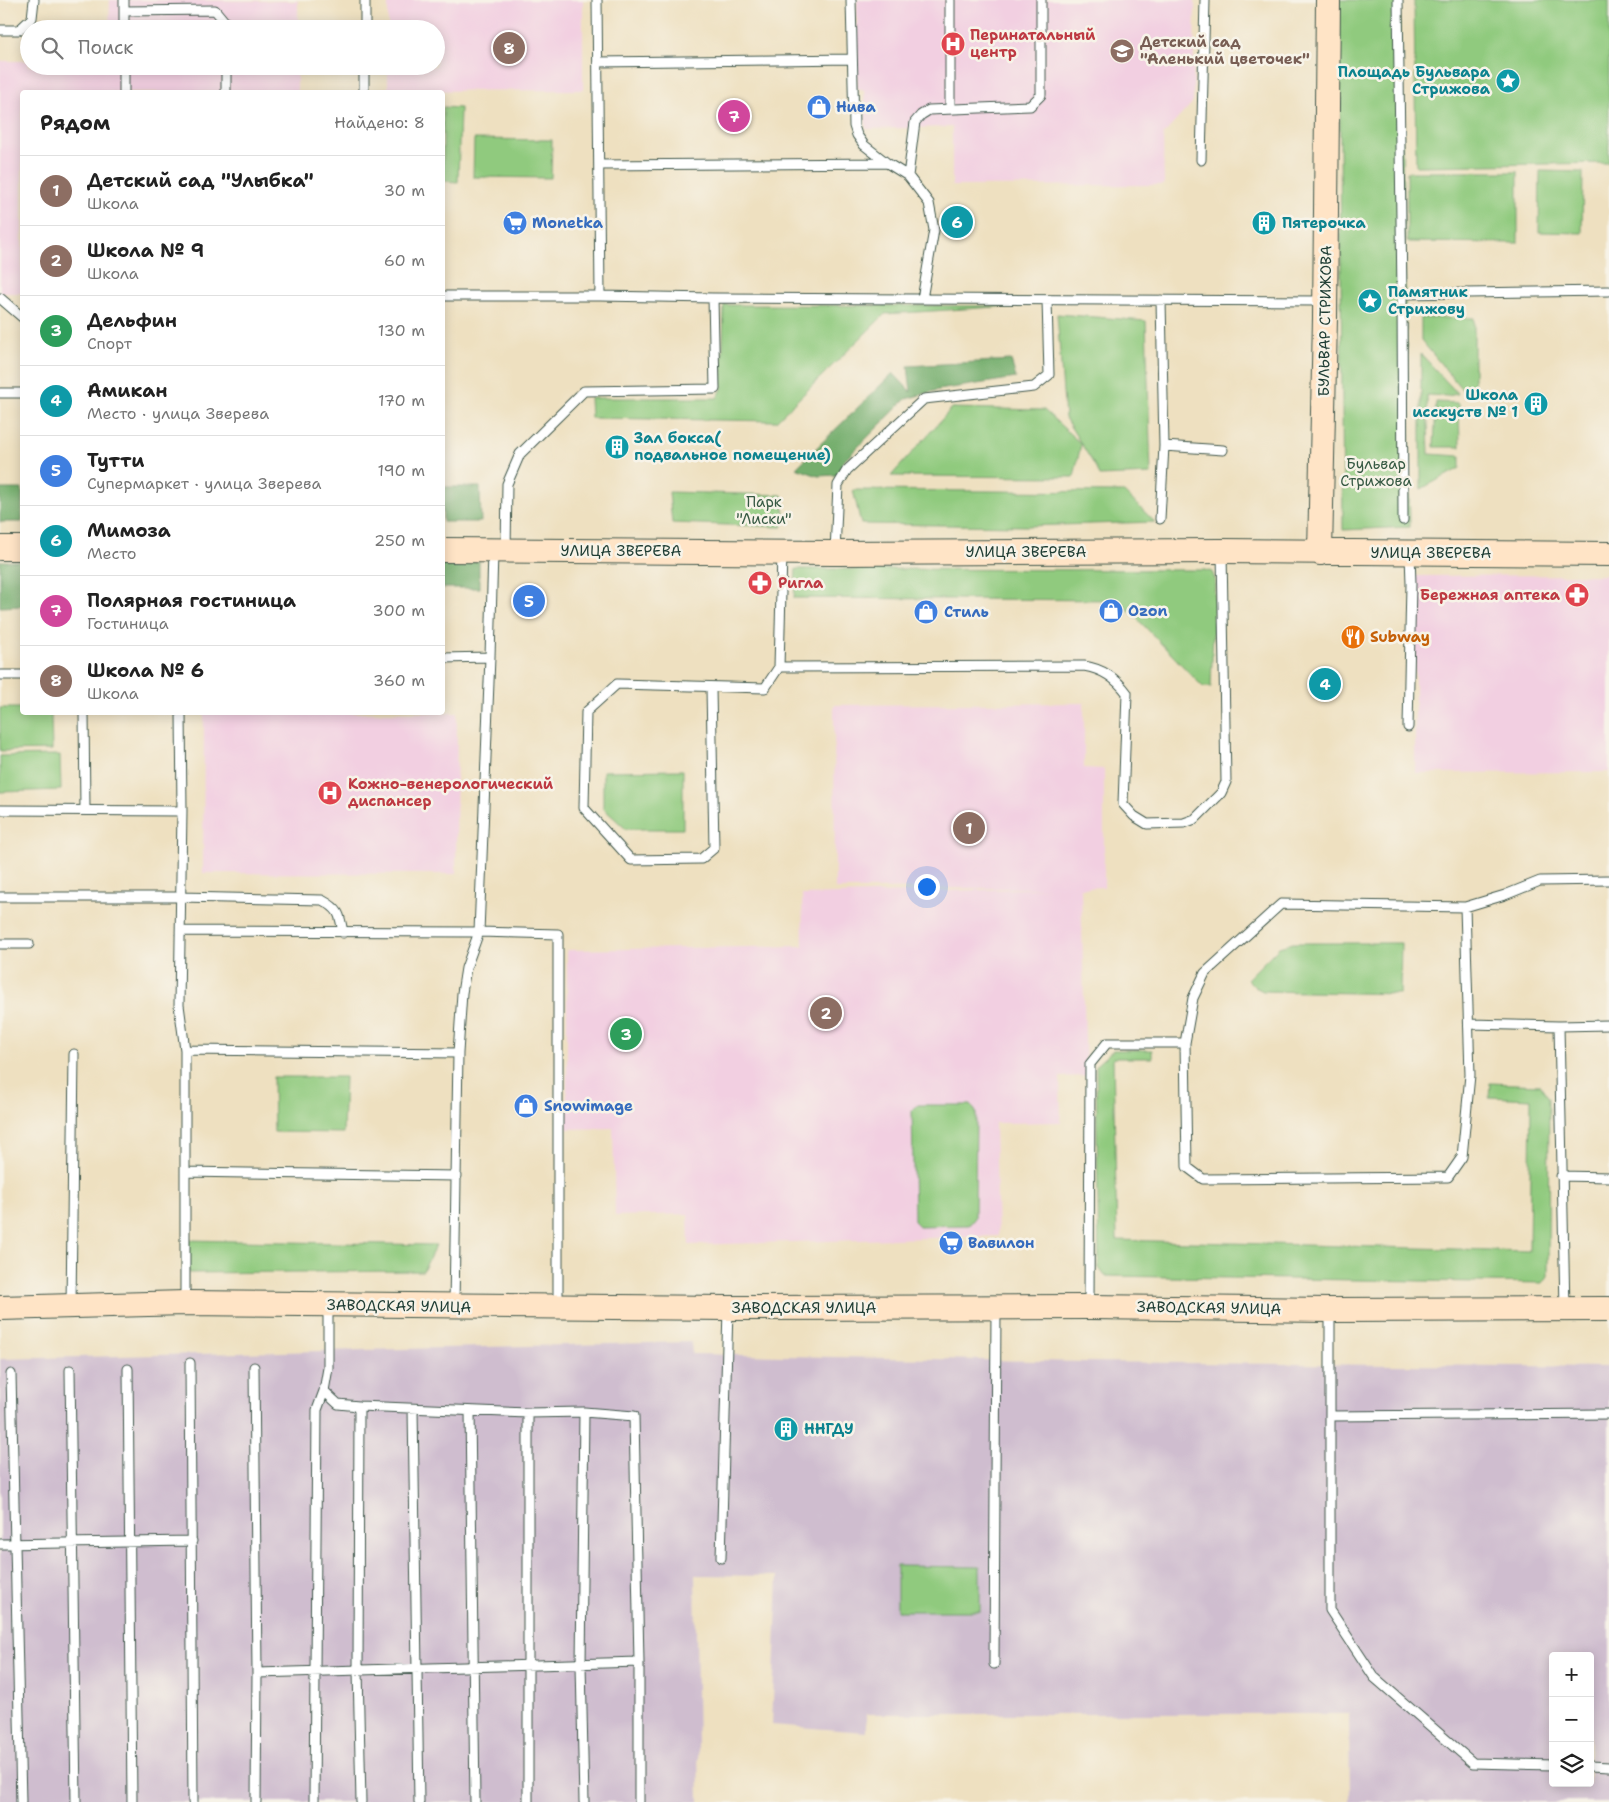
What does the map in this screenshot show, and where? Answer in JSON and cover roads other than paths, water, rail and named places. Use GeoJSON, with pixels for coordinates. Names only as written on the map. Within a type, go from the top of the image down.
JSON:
{"type":"FeatureCollection","features":[{"type":"Feature","properties":{"kind":"street","name":"БУЛЬВАР СТРИЖОВА"},"geometry":{"type":"LineString","coordinates":[[1320,553],[1328,0]]}},
{"type":"Feature","properties":{"kind":"street"},"geometry":{"type":"LineString","coordinates":[[0,548],[20,548]]}},
{"type":"Feature","properties":{"kind":"street","name":"УЛИЦА ЗВЕРЕВА"},"geometry":{"type":"LineString","coordinates":[[445,550],[835,553],[1222,551],[1609,554]]}},
{"type":"Feature","properties":{"kind":"street","name":"ЗАВОДСКАЯ УЛИЦА"},"geometry":{"type":"LineString","coordinates":[[0,1308],[186,1304],[728,1308],[1089,1306],[1330,1310],[1609,1309]]}},
{"type":"Feature","properties":{"kind":"lane"},"geometry":{"type":"LineString","coordinates":[[30,20],[32,18],[34,0]]}},
{"type":"Feature","properties":{"kind":"lane"},"geometry":{"type":"LineString","coordinates":[[124,0],[124,20]]}},
{"type":"Feature","properties":{"kind":"lane"},"geometry":{"type":"LineString","coordinates":[[365,0],[365,20]]}},
{"type":"Feature","properties":{"kind":"lane"},"geometry":{"type":"LineString","coordinates":[[598,0],[600,296]]}},
{"type":"Feature","properties":{"kind":"lane"},"geometry":{"type":"LineString","coordinates":[[851,0],[854,126],[857,135],[864,146],[908,176],[928,203],[934,230],[922,299]]}},
{"type":"Feature","properties":{"kind":"lane"},"geometry":{"type":"LineString","coordinates":[[950,0],[950,109]]}},
{"type":"Feature","properties":{"kind":"lane"},"geometry":{"type":"LineString","coordinates":[[908,176],[915,122],[929,110],[1030,106],[1041,94],[1042,0]]}},
{"type":"Feature","properties":{"kind":"lane"},"geometry":{"type":"LineString","coordinates":[[1201,160],[1205,0]]}},
{"type":"Feature","properties":{"kind":"lane"},"geometry":{"type":"LineString","coordinates":[[1398,0],[1403,520]]}},
{"type":"Feature","properties":{"kind":"lane"},"geometry":{"type":"LineString","coordinates":[[124,11],[216,10],[224,20]]}},
{"type":"Feature","properties":{"kind":"lane"},"geometry":{"type":"LineString","coordinates":[[0,30],[20,29]]}},
{"type":"Feature","properties":{"kind":"lane"},"geometry":{"type":"LineString","coordinates":[[598,62],[852,59]]}},
{"type":"Feature","properties":{"kind":"lane"},"geometry":{"type":"LineString","coordinates":[[124,75],[124,90]]}},
{"type":"Feature","properties":{"kind":"lane"},"geometry":{"type":"LineString","coordinates":[[226,75],[226,90]]}},
{"type":"Feature","properties":{"kind":"lane"},"geometry":{"type":"LineString","coordinates":[[364,75],[364,90]]}},
{"type":"Feature","properties":{"kind":"lane"},"geometry":{"type":"LineString","coordinates":[[599,165],[887,163]]}},
{"type":"Feature","properties":{"kind":"lane"},"geometry":{"type":"LineString","coordinates":[[1402,294],[1609,291]]}},
{"type":"Feature","properties":{"kind":"lane"},"geometry":{"type":"LineString","coordinates":[[445,296],[1325,302]]}},
{"type":"Feature","properties":{"kind":"lane"},"geometry":{"type":"LineString","coordinates":[[0,298],[20,315]]}},
{"type":"Feature","properties":{"kind":"lane"},"geometry":{"type":"LineString","coordinates":[[454,1306],[458,1053],[462,993],[466,968],[479,932],[490,657],[499,550],[507,484],[520,454],[584,391],[714,389],[713,298]]}},
{"type":"Feature","properties":{"kind":"lane"},"geometry":{"type":"LineString","coordinates":[[835,553],[838,485],[847,470],[924,399],[1034,387],[1049,375],[1047,300]]}},
{"type":"Feature","properties":{"kind":"lane"},"geometry":{"type":"LineString","coordinates":[[1160,519],[1164,446],[1161,300]]}},
{"type":"Feature","properties":{"kind":"lane"},"geometry":{"type":"LineString","coordinates":[[0,393],[20,393]]}},
{"type":"Feature","properties":{"kind":"lane"},"geometry":{"type":"LineString","coordinates":[[1164,446],[1223,450]]}},
{"type":"Feature","properties":{"kind":"lane"},"geometry":{"type":"LineString","coordinates":[[780,667],[1084,666],[1098,668],[1118,681],[1127,693],[1123,804],[1134,816],[1147,824],[1184,823],[1195,820],[1221,793],[1226,782],[1222,551]]}},
{"type":"Feature","properties":{"kind":"lane"},"geometry":{"type":"LineString","coordinates":[[711,688],[714,848],[701,859],[631,860],[584,808],[586,712],[617,684],[764,688],[780,667],[782,552]]}},
{"type":"Feature","properties":{"kind":"lane"},"geometry":{"type":"LineString","coordinates":[[1408,727],[1410,553]]}},
{"type":"Feature","properties":{"kind":"lane"},"geometry":{"type":"LineString","coordinates":[[445,658],[490,657]]}},
{"type":"Feature","properties":{"kind":"lane"},"geometry":{"type":"LineString","coordinates":[[0,675],[20,676]]}},
{"type":"Feature","properties":{"kind":"lane"},"geometry":{"type":"LineString","coordinates":[[84,715],[85,810]]}},
{"type":"Feature","properties":{"kind":"lane"},"geometry":{"type":"LineString","coordinates":[[181,715],[182,811],[179,1005],[185,1050],[186,1304]]}},
{"type":"Feature","properties":{"kind":"lane"},"geometry":{"type":"LineString","coordinates":[[0,810],[182,811]]}},
{"type":"Feature","properties":{"kind":"lane"},"geometry":{"type":"LineString","coordinates":[[1465,906],[1470,1024],[1470,1075],[1462,1157],[1448,1177],[1203,1179],[1187,1167],[1184,1043],[1193,998],[1205,974],[1281,904],[1465,906],[1505,895],[1540,881],[1609,880]]}},
{"type":"Feature","properties":{"kind":"lane"},"geometry":{"type":"LineString","coordinates":[[0,897],[180,896],[322,900],[334,907],[340,916],[343,933]]}},
{"type":"Feature","properties":{"kind":"lane"},"geometry":{"type":"LineString","coordinates":[[180,931],[558,934],[558,1307]]}},
{"type":"Feature","properties":{"kind":"lane"},"geometry":{"type":"LineString","coordinates":[[0,944],[29,944]]}},
{"type":"Feature","properties":{"kind":"lane"},"geometry":{"type":"LineString","coordinates":[[1470,1024],[1609,1025]]}},
{"type":"Feature","properties":{"kind":"lane"},"geometry":{"type":"LineString","coordinates":[[1559,1026],[1565,1309]]}},
{"type":"Feature","properties":{"kind":"lane"},"geometry":{"type":"LineString","coordinates":[[1089,1306],[1090,1064],[1107,1044],[1184,1043]]}},
{"type":"Feature","properties":{"kind":"lane"},"geometry":{"type":"LineString","coordinates":[[185,1050],[458,1053]]}},
{"type":"Feature","properties":{"kind":"lane"},"geometry":{"type":"LineString","coordinates":[[71,1306],[74,1054]]}},
{"type":"Feature","properties":{"kind":"lane"},"geometry":{"type":"LineString","coordinates":[[185,1172],[457,1176]]}},
{"type":"Feature","properties":{"kind":"lane"},"geometry":{"type":"LineString","coordinates":[[1561,1176],[1609,1177]]}},
{"type":"Feature","properties":{"kind":"lane"},"geometry":{"type":"LineString","coordinates":[[314,1802],[317,1410],[324,1391],[328,1368],[328,1305]]}},
{"type":"Feature","properties":{"kind":"lane"},"geometry":{"type":"LineString","coordinates":[[994,1664],[996,1307]]}},
{"type":"Feature","properties":{"kind":"lane"},"geometry":{"type":"LineString","coordinates":[[721,1558],[728,1308]]}},
{"type":"Feature","properties":{"kind":"lane"},"geometry":{"type":"LineString","coordinates":[[1330,1310],[1330,1610],[1374,1677],[1473,1763],[1549,1765]]}},
{"type":"Feature","properties":{"kind":"lane"},"geometry":{"type":"LineString","coordinates":[[190,1363],[193,1802]]}},
{"type":"Feature","properties":{"kind":"lane"},"geometry":{"type":"LineString","coordinates":[[254,1367],[257,1673],[256,1802]]}},
{"type":"Feature","properties":{"kind":"lane"},"geometry":{"type":"LineString","coordinates":[[128,1369],[128,1542],[132,1802]]}},
{"type":"Feature","properties":{"kind":"lane"},"geometry":{"type":"LineString","coordinates":[[70,1370],[76,1802]]}},
{"type":"Feature","properties":{"kind":"lane"},"geometry":{"type":"LineString","coordinates":[[11,1374],[21,1802]]}},
{"type":"Feature","properties":{"kind":"lane"},"geometry":{"type":"LineString","coordinates":[[324,1391],[338,1404],[360,1406],[528,1413],[584,1412],[634,1416],[639,1662],[639,1802]]}},
{"type":"Feature","properties":{"kind":"lane"},"geometry":{"type":"LineString","coordinates":[[360,1406],[358,1670],[361,1802]]}},
{"type":"Feature","properties":{"kind":"lane"},"geometry":{"type":"LineString","coordinates":[[413,1409],[419,1802]]}},
{"type":"Feature","properties":{"kind":"lane"},"geometry":{"type":"LineString","coordinates":[[470,1411],[475,1802]]}},
{"type":"Feature","properties":{"kind":"lane"},"geometry":{"type":"LineString","coordinates":[[584,1412],[581,1664],[584,1802]]}},
{"type":"Feature","properties":{"kind":"lane"},"geometry":{"type":"LineString","coordinates":[[528,1413],[528,1802]]}},
{"type":"Feature","properties":{"kind":"lane"},"geometry":{"type":"LineString","coordinates":[[1330,1416],[1609,1414]]}},
{"type":"Feature","properties":{"kind":"lane"},"geometry":{"type":"LineString","coordinates":[[0,1544],[192,1541]]}},
{"type":"Feature","properties":{"kind":"lane"},"geometry":{"type":"LineString","coordinates":[[257,1673],[639,1662]]}},
{"type":"Feature","properties":{"kind":"lane"},"geometry":{"type":"LineString","coordinates":[[1594,1766],[1609,1767]]}},
{"type":"Feature","properties":{"kind":"place","name":"Перинатальный центр"},"geometry":{"type":"Point","coordinates":[953,44]}},
{"type":"Feature","properties":{"kind":"place","name":"Школа № 6"},"geometry":{"type":"Point","coordinates":[509,48]}},
{"type":"Feature","properties":{"kind":"place","name":"Детский сад \"Аленький цветочек\""},"geometry":{"type":"Point","coordinates":[1122,51]}},
{"type":"Feature","properties":{"kind":"place","name":"Площадь Бульвара Стрижова"},"geometry":{"type":"Point","coordinates":[1508,81]}},
{"type":"Feature","properties":{"kind":"place","name":"Нива"},"geometry":{"type":"Point","coordinates":[819,107]}},
{"type":"Feature","properties":{"kind":"place","name":"Полярная гостиница"},"geometry":{"type":"Point","coordinates":[734,116]}},
{"type":"Feature","properties":{"kind":"place","name":"Мимоза"},"geometry":{"type":"Point","coordinates":[957,222]}},
{"type":"Feature","properties":{"kind":"place","name":"Monetka"},"geometry":{"type":"Point","coordinates":[515,223]}},
{"type":"Feature","properties":{"kind":"place","name":"Пятерочка"},"geometry":{"type":"Point","coordinates":[1264,223]}},
{"type":"Feature","properties":{"kind":"place","name":"Памятник Стрижову"},"geometry":{"type":"Point","coordinates":[1370,301]}},
{"type":"Feature","properties":{"kind":"place","name":"Школа исскуств № 1"},"geometry":{"type":"Point","coordinates":[1536,404]}},
{"type":"Feature","properties":{"kind":"place","name":"Зал бокса( подвальное помещение)"},"geometry":{"type":"Point","coordinates":[617,447]}},
{"type":"Feature","properties":{"kind":"place","name":"Ригла"},"geometry":{"type":"Point","coordinates":[760,583]}},
{"type":"Feature","properties":{"kind":"place","name":"Бережная аптека"},"geometry":{"type":"Point","coordinates":[1577,595]}},
{"type":"Feature","properties":{"kind":"place","name":"Тутти"},"geometry":{"type":"Point","coordinates":[529,601]}},
{"type":"Feature","properties":{"kind":"place","name":"Ozon"},"geometry":{"type":"Point","coordinates":[1111,611]}},
{"type":"Feature","properties":{"kind":"place","name":"Стиль"},"geometry":{"type":"Point","coordinates":[926,612]}},
{"type":"Feature","properties":{"kind":"place","name":"Subway"},"geometry":{"type":"Point","coordinates":[1353,637]}},
{"type":"Feature","properties":{"kind":"place","name":"Амикан"},"geometry":{"type":"Point","coordinates":[1325,684]}},
{"type":"Feature","properties":{"kind":"place","name":"Кожно-венерологический диспансер"},"geometry":{"type":"Point","coordinates":[330,793]}},
{"type":"Feature","properties":{"kind":"place","name":"Детский сад \"Улыбка\""},"geometry":{"type":"Point","coordinates":[969,828]}},
{"type":"Feature","properties":{"kind":"place","name":"Школа № 9"},"geometry":{"type":"Point","coordinates":[826,1013]}},
{"type":"Feature","properties":{"kind":"place","name":"Дельфин"},"geometry":{"type":"Point","coordinates":[626,1034]}},
{"type":"Feature","properties":{"kind":"place","name":"Snowimage"},"geometry":{"type":"Point","coordinates":[526,1106]}},
{"type":"Feature","properties":{"kind":"place","name":"Вавилон"},"geometry":{"type":"Point","coordinates":[951,1243]}},
{"type":"Feature","properties":{"kind":"place","name":"ННГДУ"},"geometry":{"type":"Point","coordinates":[786,1429]}},
{"type":"Feature","properties":{"kind":"park label","name":"Бульвар Стрижова"},"geometry":{"type":"Point","coordinates":[1376,472]}},
{"type":"Feature","properties":{"kind":"park label","name":"Парк \"Лиски\""},"geometry":{"type":"Point","coordinates":[764,510]}}]}
